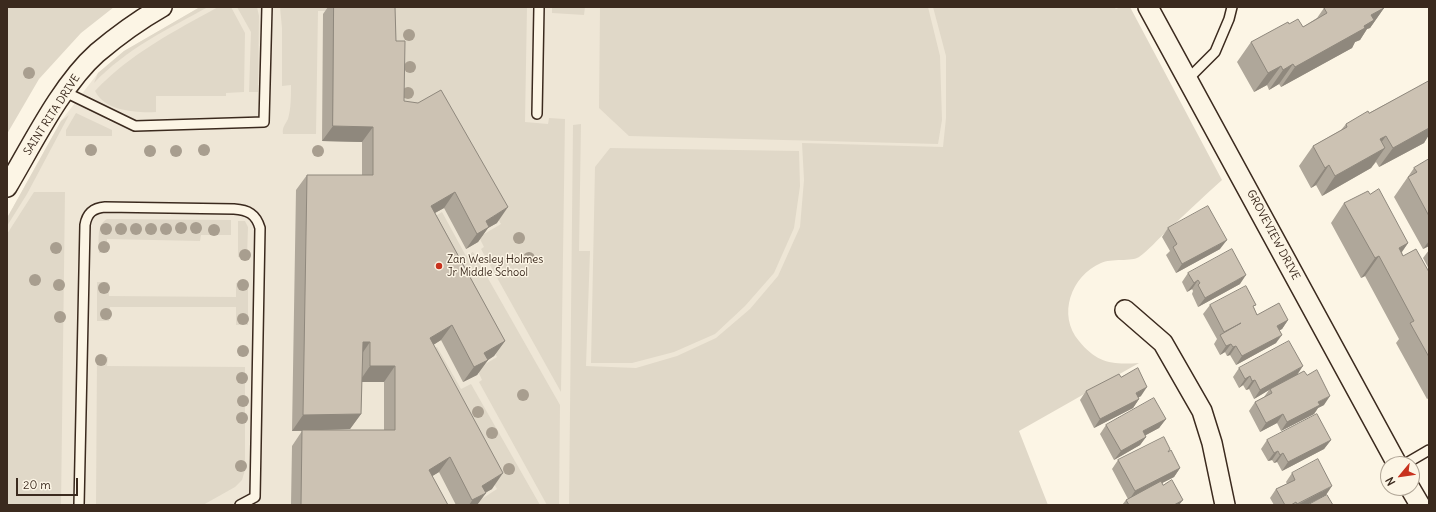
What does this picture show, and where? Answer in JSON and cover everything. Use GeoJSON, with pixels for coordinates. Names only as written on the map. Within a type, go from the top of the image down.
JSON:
{"type":"FeatureCollection","features":[{"type":"Feature","properties":{"kind":"street","name":"SAINT RITA DRIVE"},"geometry":{"type":"LineString","coordinates":[[7,187],[65,92],[97,53],[162,7]]}},
{"type":"Feature","properties":{"kind":"street","name":"GROVEVIEW DRIVE"},"geometry":{"type":"LineString","coordinates":[[1148,7],[1393,456]]}},
{"type":"Feature","properties":{"kind":"street"},"geometry":{"type":"LineString","coordinates":[[1126,310],[1163,343],[1202,411],[1212,443],[1225,505]]}},
{"type":"Feature","properties":{"kind":"street"},"geometry":{"type":"LineString","coordinates":[[1415,496],[1420,505]]}},
{"type":"Feature","properties":{"kind":"lane"},"geometry":{"type":"LineString","coordinates":[[65,92],[134,126],[264,122],[267,7]]}},
{"type":"Feature","properties":{"kind":"lane"},"geometry":{"type":"LineString","coordinates":[[537,114],[539,7]]}},
{"type":"Feature","properties":{"kind":"lane"},"geometry":{"type":"LineString","coordinates":[[1188,80],[1215,52],[1229,19],[1232,7]]}},
{"type":"Feature","properties":{"kind":"lane"},"geometry":{"type":"LineString","coordinates":[[79,505],[85,225],[86,218],[90,212],[97,208],[105,207],[234,209],[253,214],[258,220],[260,228],[255,501],[240,505]]}},
{"type":"Feature","properties":{"kind":"lane"},"geometry":{"type":"LineString","coordinates":[[1418,456],[1429,450]]}},
{"type":"Feature","properties":{"kind":"shaded area"},"geometry":{"type":"Polygon","coordinates":[[[7,7],[114,7],[81,33],[39,79],[7,134],[7,7]]]}},
{"type":"Feature","properties":{"kind":"shaded area","name":"Zan Wesley Holmes Jr Middle School"},"geometry":{"type":"Polygon","coordinates":[[[200,7],[1120,7],[1016,68],[862,505],[7,505],[7,218],[61,121],[98,73],[124,51],[200,7]]]}},
{"type":"Feature","properties":{"kind":"shaded area"},"geometry":{"type":"Polygon","coordinates":[[[200,7],[208,7],[148,40],[106,71],[94,83],[98,73],[124,51],[200,7]]]}},
{"type":"Feature","properties":{"kind":"shaded area"},"geometry":{"type":"Polygon","coordinates":[[[218,7],[231,7],[245,33],[244,92],[226,93],[226,96],[156,96],[156,112],[139,112],[113,107],[100,98],[95,91],[123,65],[153,44],[218,7]]]}},
{"type":"Feature","properties":{"kind":"shaded area"},"geometry":{"type":"Polygon","coordinates":[[[237,7],[257,7],[259,16],[258,92],[249,92],[251,32],[237,7]]]}},
{"type":"Feature","properties":{"kind":"shaded area"},"geometry":{"type":"Polygon","coordinates":[[[280,7],[527,7],[525,122],[548,124],[549,118],[565,119],[561,392],[481,249],[484,247],[479,237],[501,224],[431,101],[397,114],[388,11],[318,11],[316,134],[283,134],[283,128],[290,111],[291,85],[282,86],[282,28],[280,7]]]}},
{"type":"Feature","properties":{"kind":"shaded area"},"geometry":{"type":"Polygon","coordinates":[[[552,7],[585,7],[584,15],[552,13],[552,7]]]}},
{"type":"Feature","properties":{"kind":"shaded area"},"geometry":{"type":"Polygon","coordinates":[[[600,7],[928,7],[940,56],[942,120],[938,144],[629,136],[599,108],[600,7]]]}},
{"type":"Feature","properties":{"kind":"shaded area"},"geometry":{"type":"Polygon","coordinates":[[[933,7],[1114,7],[1116,9],[1120,7],[1130,7],[1222,180],[1139,257],[1101,263],[1082,277],[1075,287],[1070,297],[1068,308],[1072,331],[1079,341],[1092,354],[1106,361],[1121,364],[1139,363],[1019,431],[1048,505],[569,505],[573,125],[581,124],[579,251],[590,251],[586,366],[636,368],[677,356],[716,338],[750,309],[778,276],[800,227],[804,180],[802,143],[943,147],[946,118],[946,56],[933,7]]]}},
{"type":"Feature","properties":{"kind":"shaded area"},"geometry":{"type":"Polygon","coordinates":[[[76,113],[112,130],[112,136],[66,136],[66,130],[76,113]]]}},
{"type":"Feature","properties":{"kind":"shaded area"},"geometry":{"type":"Polygon","coordinates":[[[69,115],[27,194],[7,226],[7,218],[61,121],[69,115]]]}},
{"type":"Feature","properties":{"kind":"shaded area"},"geometry":{"type":"Polygon","coordinates":[[[610,148],[799,151],[800,186],[794,228],[774,273],[745,306],[715,334],[674,352],[632,363],[591,363],[595,167],[610,148]]]}},
{"type":"Feature","properties":{"kind":"shaded area"},"geometry":{"type":"Polygon","coordinates":[[[34,192],[65,192],[61,505],[7,505],[7,234],[34,192]]]}},
{"type":"Feature","properties":{"kind":"shaded area"},"geometry":{"type":"Polygon","coordinates":[[[442,212],[466,256],[473,252],[560,405],[559,505],[547,505],[479,382],[482,380],[477,369],[497,357],[424,223],[442,212]]]}},
{"type":"Feature","properties":{"kind":"shaded area"},"geometry":{"type":"Polygon","coordinates":[[[107,219],[231,220],[231,235],[201,235],[200,241],[107,239],[107,253],[99,253],[100,229],[103,222],[107,219]]]}},
{"type":"Feature","properties":{"kind":"shaded area"},"geometry":{"type":"Polygon","coordinates":[[[238,221],[245,221],[248,227],[247,257],[238,257],[238,221]]]}},
{"type":"Feature","properties":{"kind":"shaded area"},"geometry":{"type":"Polygon","coordinates":[[[97,282],[108,282],[109,296],[236,297],[236,283],[248,283],[248,325],[236,325],[236,307],[110,307],[109,321],[97,321],[97,282]]]}},
{"type":"Feature","properties":{"kind":"shaded area"},"geometry":{"type":"Polygon","coordinates":[[[437,347],[461,389],[471,384],[540,505],[478,505],[477,502],[497,489],[423,355],[437,347]]]}},
{"type":"Feature","properties":{"kind":"shaded area"},"geometry":{"type":"Polygon","coordinates":[[[97,357],[108,357],[107,366],[245,367],[245,470],[242,480],[235,487],[203,505],[96,505],[97,357]]]}},
{"type":"Feature","properties":{"kind":"building"},"geometry":{"type":"Polygon","coordinates":[[[334,7],[395,7],[396,41],[405,41],[404,101],[418,103],[441,90],[508,207],[486,221],[489,227],[477,234],[455,192],[431,206],[505,341],[484,353],[488,360],[474,367],[452,325],[430,338],[503,473],[482,486],[486,493],[472,500],[450,457],[429,470],[448,505],[301,505],[302,430],[395,430],[395,366],[370,366],[370,342],[363,342],[361,414],[303,415],[307,175],[373,175],[373,127],[333,126],[334,7]]]}},
{"type":"Feature","properties":{"kind":"building"},"geometry":{"type":"Polygon","coordinates":[[[1324,8],[1384,8],[1371,15],[1374,20],[1364,26],[1365,28],[1295,67],[1293,64],[1283,70],[1281,66],[1268,73],[1251,42],[1288,22],[1289,24],[1298,19],[1303,27],[1327,13],[1324,8]]]}},
{"type":"Feature","properties":{"kind":"building"},"geometry":{"type":"Polygon","coordinates":[[[1429,81],[1429,128],[1393,148],[1386,136],[1380,139],[1385,148],[1335,176],[1329,165],[1325,168],[1313,146],[1347,127],[1346,124],[1368,111],[1369,113],[1429,81]]]}},
{"type":"Feature","properties":{"kind":"building"},"geometry":{"type":"Polygon","coordinates":[[[1429,159],[1429,216],[1408,177],[1417,172],[1414,168],[1429,159]]]}},
{"type":"Feature","properties":{"kind":"building"},"geometry":{"type":"Polygon","coordinates":[[[1379,189],[1408,243],[1399,248],[1403,256],[1416,249],[1429,272],[1429,357],[1410,323],[1414,321],[1379,256],[1375,258],[1344,203],[1368,191],[1370,194],[1379,189]]]}},
{"type":"Feature","properties":{"kind":"building"},"geometry":{"type":"Polygon","coordinates":[[[1208,206],[1227,240],[1182,264],[1173,247],[1177,244],[1168,228],[1208,206]]]}},
{"type":"Feature","properties":{"kind":"building"},"geometry":{"type":"Polygon","coordinates":[[[1232,249],[1246,275],[1205,298],[1198,285],[1200,283],[1198,280],[1194,283],[1188,273],[1232,249]]]}},
{"type":"Feature","properties":{"kind":"building"},"geometry":{"type":"Polygon","coordinates":[[[1246,286],[1256,305],[1253,306],[1257,315],[1279,303],[1288,320],[1277,326],[1282,335],[1242,356],[1236,346],[1233,347],[1231,344],[1226,346],[1220,335],[1241,323],[1224,332],[1210,305],[1246,286]]]}},
{"type":"Feature","properties":{"kind":"building"},"geometry":{"type":"Polygon","coordinates":[[[1289,341],[1303,366],[1260,390],[1255,380],[1252,381],[1250,376],[1245,379],[1239,368],[1289,341]]]}},
{"type":"Feature","properties":{"kind":"building"},"geometry":{"type":"Polygon","coordinates":[[[1138,368],[1147,387],[1136,393],[1139,399],[1100,419],[1086,391],[1119,374],[1121,377],[1138,368]]]}},
{"type":"Feature","properties":{"kind":"building"},"geometry":{"type":"Polygon","coordinates":[[[1317,370],[1330,396],[1318,402],[1320,405],[1287,422],[1283,414],[1266,423],[1255,402],[1272,393],[1270,389],[1304,371],[1307,375],[1317,370]]]}},
{"type":"Feature","properties":{"kind":"building"},"geometry":{"type":"Polygon","coordinates":[[[1154,398],[1166,419],[1143,431],[1146,437],[1121,451],[1106,425],[1154,398]]]}},
{"type":"Feature","properties":{"kind":"building"},"geometry":{"type":"Polygon","coordinates":[[[1317,414],[1331,440],[1288,462],[1283,453],[1280,455],[1278,451],[1274,453],[1267,440],[1317,414]]]}},
{"type":"Feature","properties":{"kind":"building"},"geometry":{"type":"Polygon","coordinates":[[[1164,437],[1170,449],[1168,452],[1171,450],[1180,468],[1135,491],[1118,460],[1164,437]]]}},
{"type":"Feature","properties":{"kind":"building"},"geometry":{"type":"Polygon","coordinates":[[[1318,459],[1332,486],[1297,504],[1296,502],[1291,505],[1285,505],[1276,489],[1295,480],[1292,473],[1318,459]]]}},
{"type":"Feature","properties":{"kind":"building"},"geometry":{"type":"Polygon","coordinates":[[[1172,480],[1183,500],[1174,505],[1129,505],[1126,500],[1161,481],[1163,485],[1172,480]]]}},
{"type":"Feature","properties":{"kind":"building"},"geometry":{"type":"Polygon","coordinates":[[[1327,495],[1333,505],[1308,505],[1327,495]]]}},
{"type":"Feature","properties":{"kind":"place","name":"Zan Wesley Holmes Jr Middle School"},"geometry":{"type":"Point","coordinates":[439,266]}}]}
